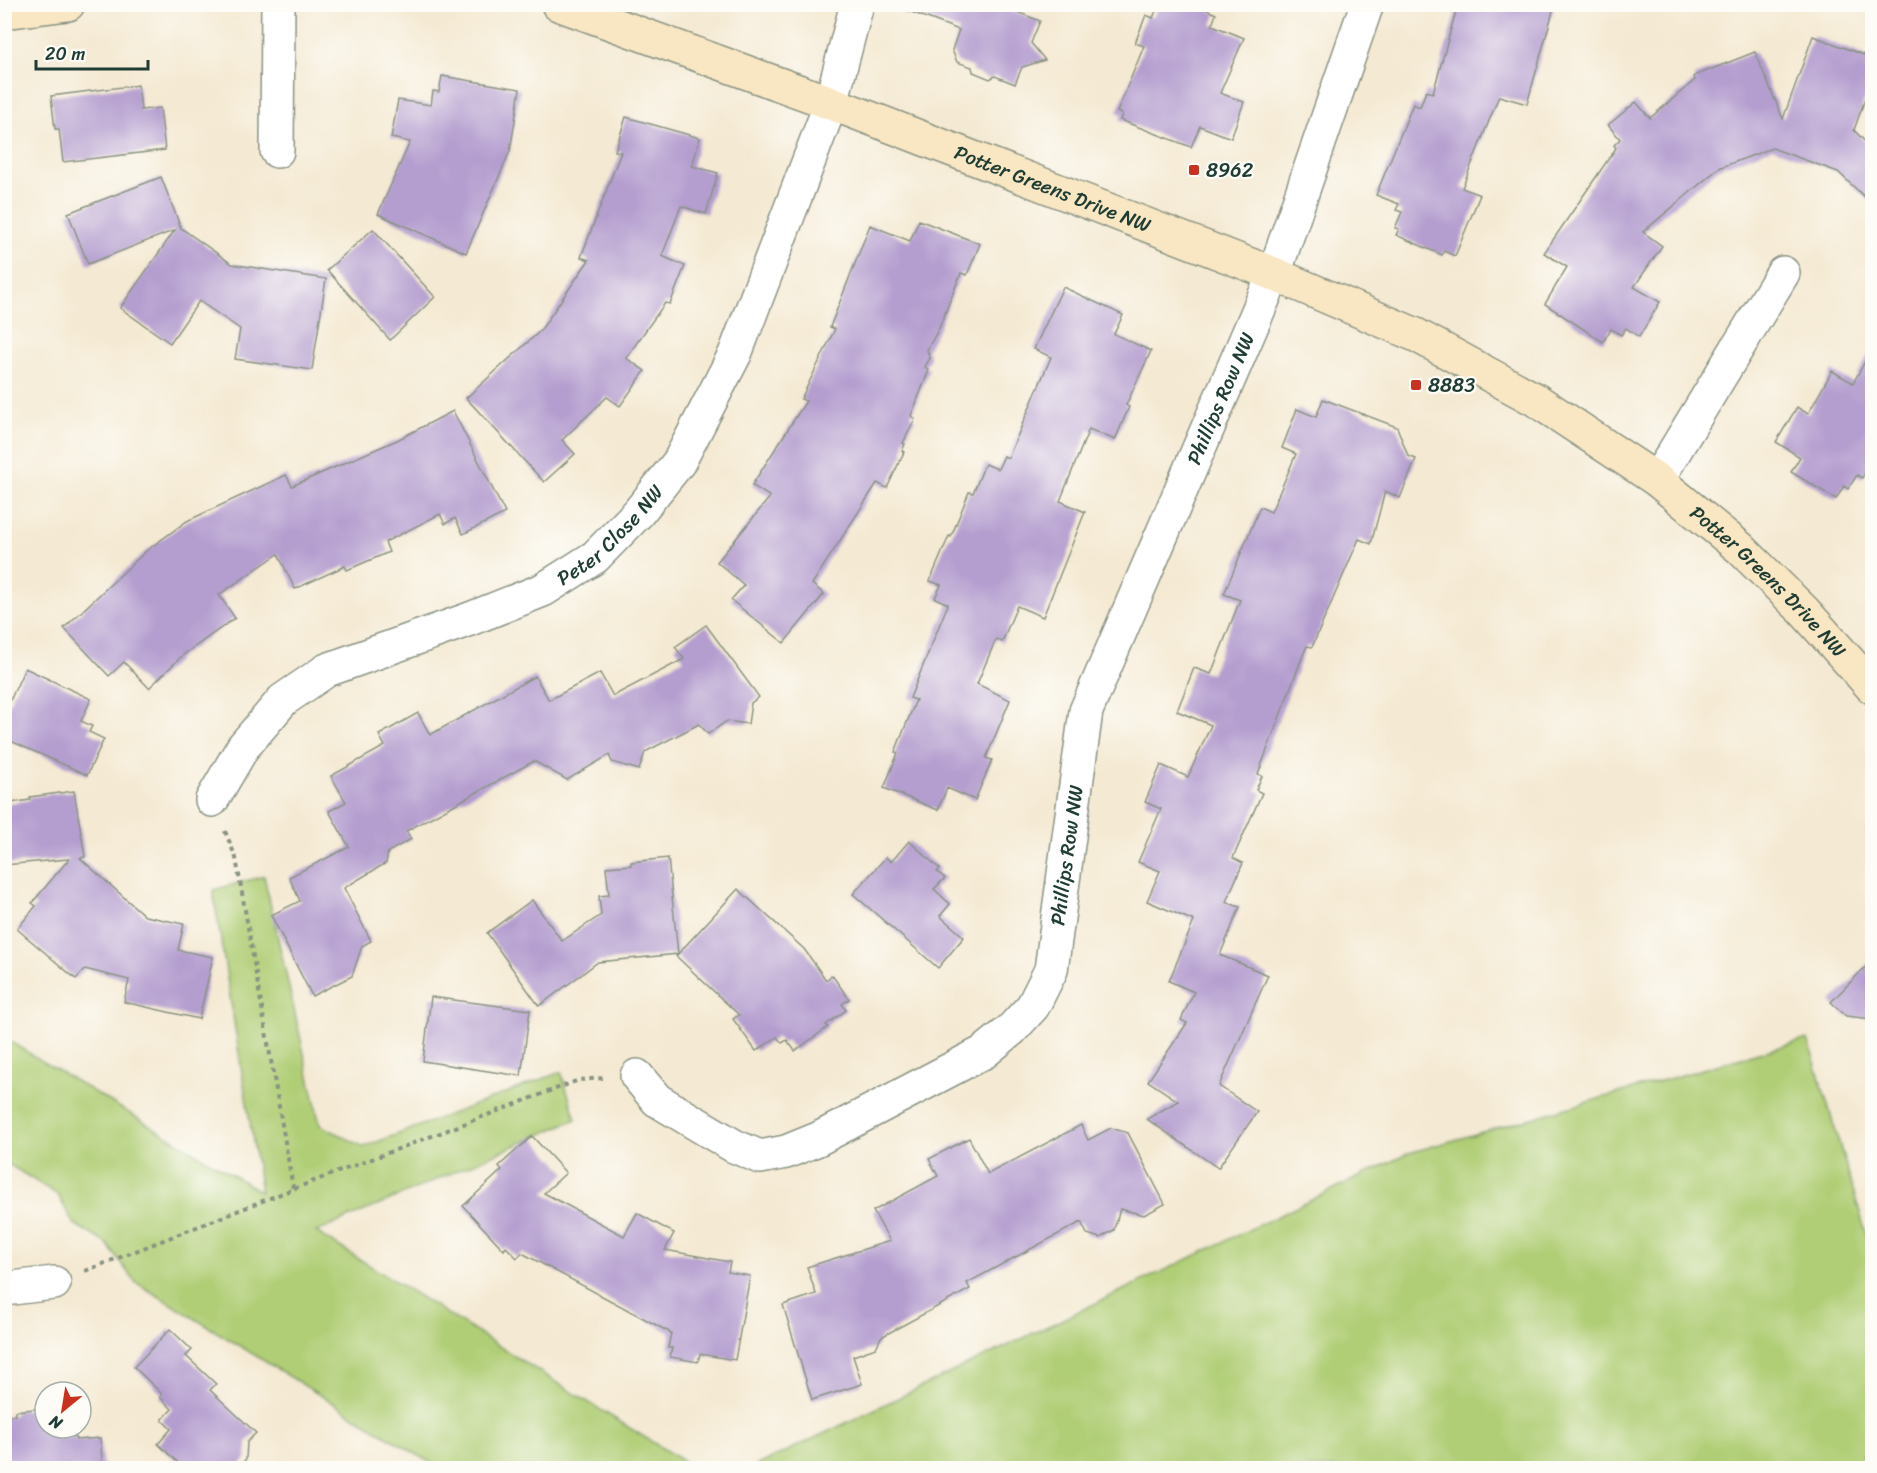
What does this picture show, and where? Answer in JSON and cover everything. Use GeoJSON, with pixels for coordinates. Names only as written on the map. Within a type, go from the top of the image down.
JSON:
{"type":"FeatureCollection","features":[{"type":"Feature","properties":{"kind":"street"},"geometry":{"type":"LineString","coordinates":[[4,12],[68,4]]}},
{"type":"Feature","properties":{"kind":"street"},"geometry":{"type":"LineString","coordinates":[[277,151],[278,4]]}},
{"type":"Feature","properties":{"kind":"street","name":"Potter Greens Drive NW"},"geometry":{"type":"LineString","coordinates":[[558,4],[831,103],[1274,274],[1426,341],[1536,400],[1657,480],[1755,562],[1804,611],[1872,687]]}},
{"type":"Feature","properties":{"kind":"street"},"geometry":{"type":"LineString","coordinates":[[831,103],[857,4]]}},
{"type":"Feature","properties":{"kind":"street"},"geometry":{"type":"LineString","coordinates":[[1274,274],[1367,4]]}},
{"type":"Feature","properties":{"kind":"street","name":"Peter Close NW"},"geometry":{"type":"LineString","coordinates":[[212,800],[243,747],[283,700],[327,670],[470,619],[543,590],[595,557],[638,513],[679,462],[735,354],[831,103]]}},
{"type":"Feature","properties":{"kind":"street"},"geometry":{"type":"LineString","coordinates":[[1657,480],[1783,273]]}},
{"type":"Feature","properties":{"kind":"street","name":"Phillips Row NW"},"geometry":{"type":"LineString","coordinates":[[637,1076],[657,1100],[734,1146],[760,1157],[786,1152],[818,1138],[984,1052],[1011,1030],[1034,1006],[1051,970],[1086,711],[1274,274]]}},
{"type":"Feature","properties":{"kind":"street"},"geometry":{"type":"LineString","coordinates":[[4,1289],[54,1283]]}},
{"type":"Feature","properties":{"kind":"path"},"geometry":{"type":"LineString","coordinates":[[212,800],[236,858],[293,1189]]}},
{"type":"Feature","properties":{"kind":"path"},"geometry":{"type":"LineString","coordinates":[[54,1283],[579,1080],[637,1076]]}},
{"type":"Feature","properties":{"kind":"green space"},"geometry":{"type":"Polygon","coordinates":[[[264,876],[320,1125],[364,1147],[561,1072],[576,1119],[316,1232],[694,1468],[439,1468],[135,1282],[107,1244],[73,1223],[58,1195],[5,1162],[4,1038],[261,1192],[213,890],[264,876]]]}},
{"type":"Feature","properties":{"kind":"green space"},"geometry":{"type":"Polygon","coordinates":[[[1808,1039],[1872,1253],[1872,1435],[1858,1468],[752,1468],[1409,1153],[1808,1039]]]}},
{"type":"Feature","properties":{"kind":"building"},"geometry":{"type":"Polygon","coordinates":[[[899,4],[997,4],[1040,21],[1031,43],[1045,60],[1022,67],[1015,84],[995,76],[990,79],[973,72],[972,67],[957,62],[952,50],[959,30],[898,7],[899,4]]]}},
{"type":"Feature","properties":{"kind":"building"},"geometry":{"type":"Polygon","coordinates":[[[1159,4],[1194,4],[1216,14],[1212,25],[1244,38],[1220,93],[1244,102],[1231,138],[1200,126],[1191,147],[1120,120],[1122,114],[1117,112],[1144,46],[1135,43],[1146,15],[1153,18],[1159,4]]]}},
{"type":"Feature","properties":{"kind":"building"},"geometry":{"type":"Polygon","coordinates":[[[1458,4],[1555,4],[1527,104],[1499,96],[1462,188],[1480,195],[1455,256],[1444,251],[1442,255],[1396,235],[1399,229],[1395,228],[1402,212],[1396,210],[1399,204],[1376,195],[1413,104],[1420,107],[1426,91],[1433,93],[1458,4]]]}},
{"type":"Feature","properties":{"kind":"building"},"geometry":{"type":"Polygon","coordinates":[[[1813,36],[1872,58],[1872,79],[1854,130],[1872,149],[1872,204],[1838,172],[1772,148],[1719,168],[1643,232],[1662,246],[1634,287],[1660,302],[1639,337],[1626,328],[1621,335],[1611,329],[1603,342],[1545,304],[1567,267],[1544,253],[1616,148],[1614,145],[1620,139],[1608,125],[1636,102],[1650,118],[1695,80],[1694,76],[1755,52],[1783,119],[1813,36]]]}},
{"type":"Feature","properties":{"kind":"building"},"geometry":{"type":"Polygon","coordinates":[[[442,76],[520,89],[510,151],[466,253],[378,214],[410,142],[391,138],[398,100],[431,105],[433,91],[439,92],[442,76]]]}},
{"type":"Feature","properties":{"kind":"building"},"geometry":{"type":"Polygon","coordinates":[[[138,85],[141,110],[160,108],[165,150],[63,162],[59,129],[55,129],[51,96],[138,85]]]}},
{"type":"Feature","properties":{"kind":"building"},"geometry":{"type":"Polygon","coordinates":[[[626,117],[700,138],[692,166],[718,173],[706,214],[681,206],[662,256],[685,266],[670,304],[665,303],[626,358],[645,371],[620,406],[607,397],[562,440],[575,454],[544,482],[466,398],[540,331],[589,260],[581,257],[621,152],[615,151],[626,117]]]}},
{"type":"Feature","properties":{"kind":"building"},"geometry":{"type":"Polygon","coordinates":[[[161,177],[181,228],[232,264],[326,279],[312,370],[235,359],[240,329],[199,301],[170,343],[120,308],[175,230],[88,264],[68,213],[161,177]]]}},
{"type":"Feature","properties":{"kind":"building"},"geometry":{"type":"Polygon","coordinates":[[[919,220],[980,244],[967,275],[961,273],[939,328],[927,350],[930,358],[925,367],[929,370],[911,416],[915,419],[903,443],[905,444],[902,451],[904,452],[887,488],[877,483],[812,584],[824,594],[784,643],[731,600],[744,585],[717,562],[770,497],[752,485],[806,401],[801,399],[835,329],[830,327],[870,225],[910,241],[919,220]]]}},
{"type":"Feature","properties":{"kind":"building"},"geometry":{"type":"Polygon","coordinates":[[[373,229],[435,297],[390,340],[327,270],[373,229]]]}},
{"type":"Feature","properties":{"kind":"building"},"geometry":{"type":"Polygon","coordinates":[[[1063,287],[1123,315],[1114,334],[1151,351],[1126,405],[1129,407],[1115,440],[1089,429],[1060,501],[1085,512],[1043,617],[1017,606],[1002,642],[996,639],[977,684],[1010,700],[986,758],[992,760],[975,800],[947,788],[938,810],[884,788],[898,753],[895,752],[916,700],[910,698],[948,604],[935,598],[941,585],[930,581],[969,492],[973,493],[985,464],[998,469],[1004,456],[1008,458],[1051,357],[1034,349],[1063,287]]]}},
{"type":"Feature","properties":{"kind":"building"},"geometry":{"type":"Polygon","coordinates":[[[1872,349],[1872,460],[1862,478],[1857,475],[1848,489],[1844,486],[1836,499],[1791,472],[1800,457],[1776,442],[1797,407],[1808,414],[1832,371],[1853,383],[1872,349]]]}},
{"type":"Feature","properties":{"kind":"building"},"geometry":{"type":"Polygon","coordinates":[[[1323,399],[1397,427],[1408,456],[1416,459],[1400,498],[1385,491],[1371,544],[1359,539],[1312,647],[1307,646],[1258,774],[1262,776],[1256,790],[1262,793],[1233,858],[1243,863],[1226,902],[1240,907],[1220,955],[1268,975],[1219,1086],[1257,1112],[1218,1168],[1147,1119],[1178,1101],[1148,1081],[1187,1023],[1181,1020],[1194,992],[1169,981],[1194,921],[1147,901],[1160,871],[1138,862],[1161,809],[1145,802],[1161,765],[1188,777],[1211,725],[1177,711],[1194,668],[1211,674],[1240,600],[1224,594],[1260,507],[1271,512],[1296,454],[1282,448],[1297,409],[1316,417],[1323,399]]]}},
{"type":"Feature","properties":{"kind":"building"},"geometry":{"type":"Polygon","coordinates":[[[453,411],[505,513],[463,534],[455,518],[445,524],[440,514],[385,542],[389,552],[347,570],[345,566],[295,589],[278,554],[219,595],[235,618],[183,655],[149,688],[124,662],[109,676],[64,628],[146,551],[187,521],[286,475],[292,486],[397,440],[453,411]]]}},
{"type":"Feature","properties":{"kind":"building"},"geometry":{"type":"Polygon","coordinates":[[[706,625],[759,697],[751,703],[748,724],[727,721],[708,734],[699,724],[645,752],[639,770],[612,762],[609,755],[567,780],[534,761],[406,831],[411,839],[388,852],[386,863],[344,888],[371,941],[362,946],[352,976],[312,996],[271,915],[300,901],[289,877],[349,847],[329,811],[346,802],[331,776],[385,746],[379,735],[418,713],[430,735],[535,676],[549,700],[600,673],[613,696],[684,659],[675,647],[706,625]]]}},
{"type":"Feature","properties":{"kind":"building"},"geometry":{"type":"Polygon","coordinates":[[[25,668],[91,699],[81,721],[92,726],[89,732],[104,739],[87,775],[4,738],[4,714],[25,668]]]}},
{"type":"Feature","properties":{"kind":"building"},"geometry":{"type":"Polygon","coordinates":[[[74,791],[85,857],[80,858],[145,916],[184,924],[178,950],[213,957],[199,1019],[124,1002],[129,980],[85,969],[76,979],[17,929],[36,906],[32,903],[69,859],[4,865],[4,804],[30,800],[30,797],[74,791]]]}},
{"type":"Feature","properties":{"kind":"building"},"geometry":{"type":"Polygon","coordinates":[[[909,841],[940,869],[937,872],[945,878],[934,889],[950,904],[940,916],[964,937],[938,968],[853,894],[886,857],[891,862],[909,841]]]}},
{"type":"Feature","properties":{"kind":"building"},"geometry":{"type":"Polygon","coordinates":[[[668,858],[678,954],[598,962],[539,1006],[487,933],[532,900],[562,941],[601,915],[599,896],[609,895],[606,867],[668,858]]]}},
{"type":"Feature","properties":{"kind":"building"},"geometry":{"type":"Polygon","coordinates":[[[738,889],[804,949],[826,980],[832,975],[849,999],[842,1004],[846,1010],[826,1025],[828,1027],[795,1051],[787,1040],[782,1043],[777,1037],[756,1051],[733,1019],[739,1015],[676,956],[738,889]]]}},
{"type":"Feature","properties":{"kind":"building"},"geometry":{"type":"Polygon","coordinates":[[[1872,960],[1872,1019],[1846,1016],[1831,1002],[1872,960]]]}},
{"type":"Feature","properties":{"kind":"building"},"geometry":{"type":"Polygon","coordinates":[[[431,997],[530,1010],[521,1076],[423,1061],[431,997]]]}},
{"type":"Feature","properties":{"kind":"building"},"geometry":{"type":"Polygon","coordinates":[[[1081,1125],[1088,1140],[1111,1128],[1128,1133],[1165,1204],[1144,1215],[1120,1209],[1114,1230],[1100,1238],[1087,1234],[1081,1222],[967,1283],[970,1289],[881,1337],[876,1348],[853,1356],[862,1384],[812,1400],[783,1305],[816,1294],[807,1267],[890,1241],[873,1211],[938,1176],[929,1159],[969,1138],[988,1174],[1081,1125]]]}},
{"type":"Feature","properties":{"kind":"building"},"geometry":{"type":"Polygon","coordinates":[[[532,1136],[566,1173],[544,1193],[624,1236],[637,1213],[674,1233],[665,1250],[730,1262],[728,1272],[750,1276],[735,1360],[700,1354],[698,1362],[670,1357],[672,1348],[668,1348],[671,1333],[522,1253],[517,1258],[506,1247],[504,1250],[463,1206],[502,1170],[499,1166],[532,1136]]]}},
{"type":"Feature","properties":{"kind":"building"},"geometry":{"type":"Polygon","coordinates":[[[170,1329],[192,1350],[186,1356],[216,1384],[210,1390],[256,1433],[247,1442],[246,1459],[237,1468],[184,1468],[158,1444],[171,1429],[162,1420],[172,1409],[160,1397],[162,1394],[134,1367],[170,1329]]]}},
{"type":"Feature","properties":{"kind":"building"},"geometry":{"type":"Polygon","coordinates":[[[33,1409],[33,1440],[100,1438],[103,1468],[4,1468],[4,1416],[15,1415],[15,1411],[33,1409]]]}},
{"type":"Feature","properties":{"kind":"place","name":"8962"},"geometry":{"type":"Point","coordinates":[1194,170]}},
{"type":"Feature","properties":{"kind":"place","name":"8883"},"geometry":{"type":"Point","coordinates":[1416,385]}}]}
